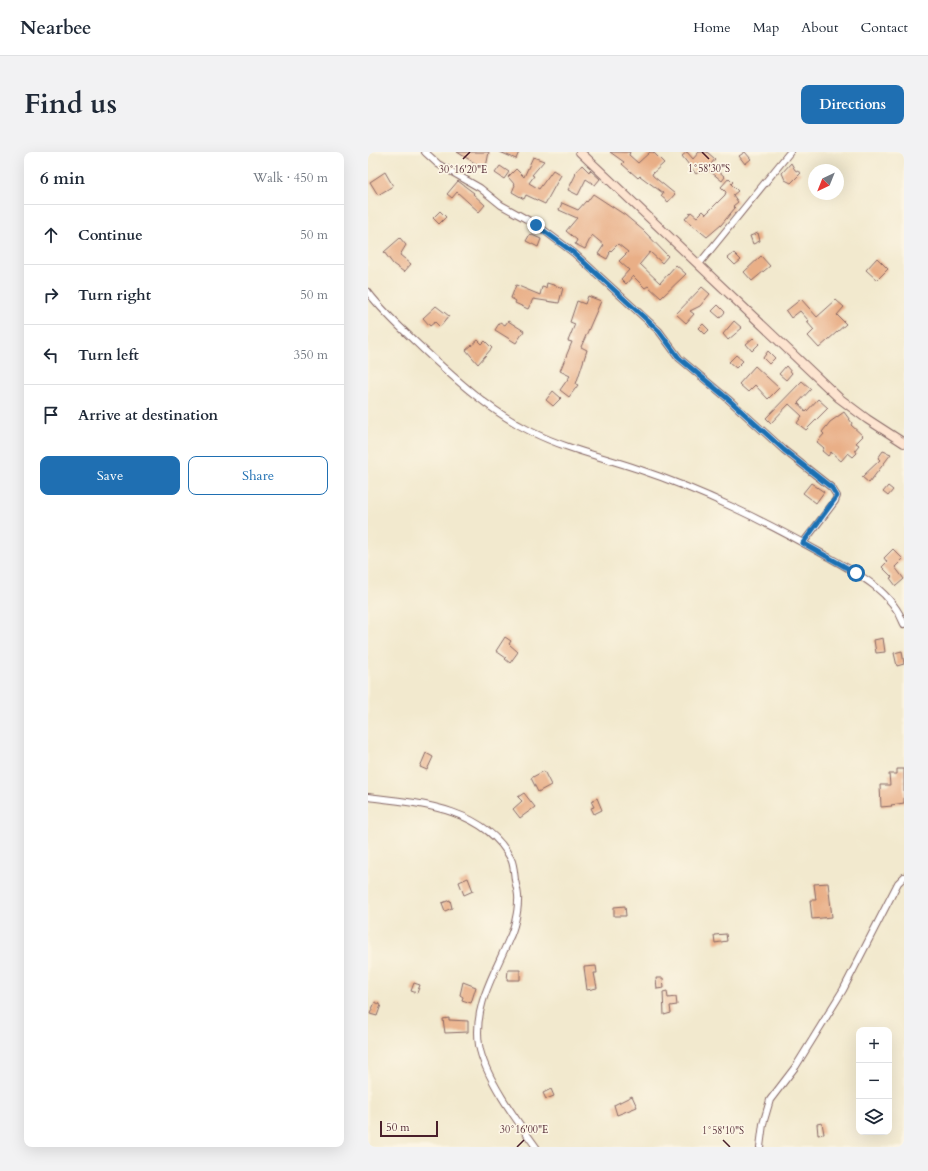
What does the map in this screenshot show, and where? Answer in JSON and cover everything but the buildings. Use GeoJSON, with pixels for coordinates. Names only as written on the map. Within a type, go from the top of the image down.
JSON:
{"type":"FeatureCollection","features":[{"type":"Feature","properties":{"kind":"main road"},"geometry":{"type":"LineString","coordinates":[[580,152],[839,398],[867,419],[904,443]]}},
{"type":"Feature","properties":{"kind":"street"},"geometry":{"type":"LineString","coordinates":[[425,152],[438,164],[480,188],[502,205],[536,225],[574,253],[659,331],[679,358],[728,399],[784,450],[832,488],[837,496],[803,543]]}},
{"type":"Feature","properties":{"kind":"street"},"geometry":{"type":"LineString","coordinates":[[699,264],[790,152]]}},
{"type":"Feature","properties":{"kind":"street"},"geometry":{"type":"LineString","coordinates":[[368,292],[382,310],[446,370],[503,416],[533,432],[583,452],[638,469],[741,510],[856,573],[886,594],[904,624]]}},
{"type":"Feature","properties":{"kind":"street"},"geometry":{"type":"LineString","coordinates":[[368,797],[407,802],[454,812],[483,826],[501,843],[512,860],[518,900],[510,937],[485,991],[479,1019],[479,1045],[487,1070],[520,1126],[536,1147]]}},
{"type":"Feature","properties":{"kind":"street"},"geometry":{"type":"LineString","coordinates":[[760,1147],[770,1100],[796,1066],[843,990],[898,883],[904,877]]}},
{"type":"Feature","properties":{"kind":"route"},"geometry":{"type":"LineString","coordinates":[[536,225],[574,253],[659,331],[679,358],[728,399],[784,450],[832,488],[837,496],[835,501],[803,543],[856,573]]}}]}
